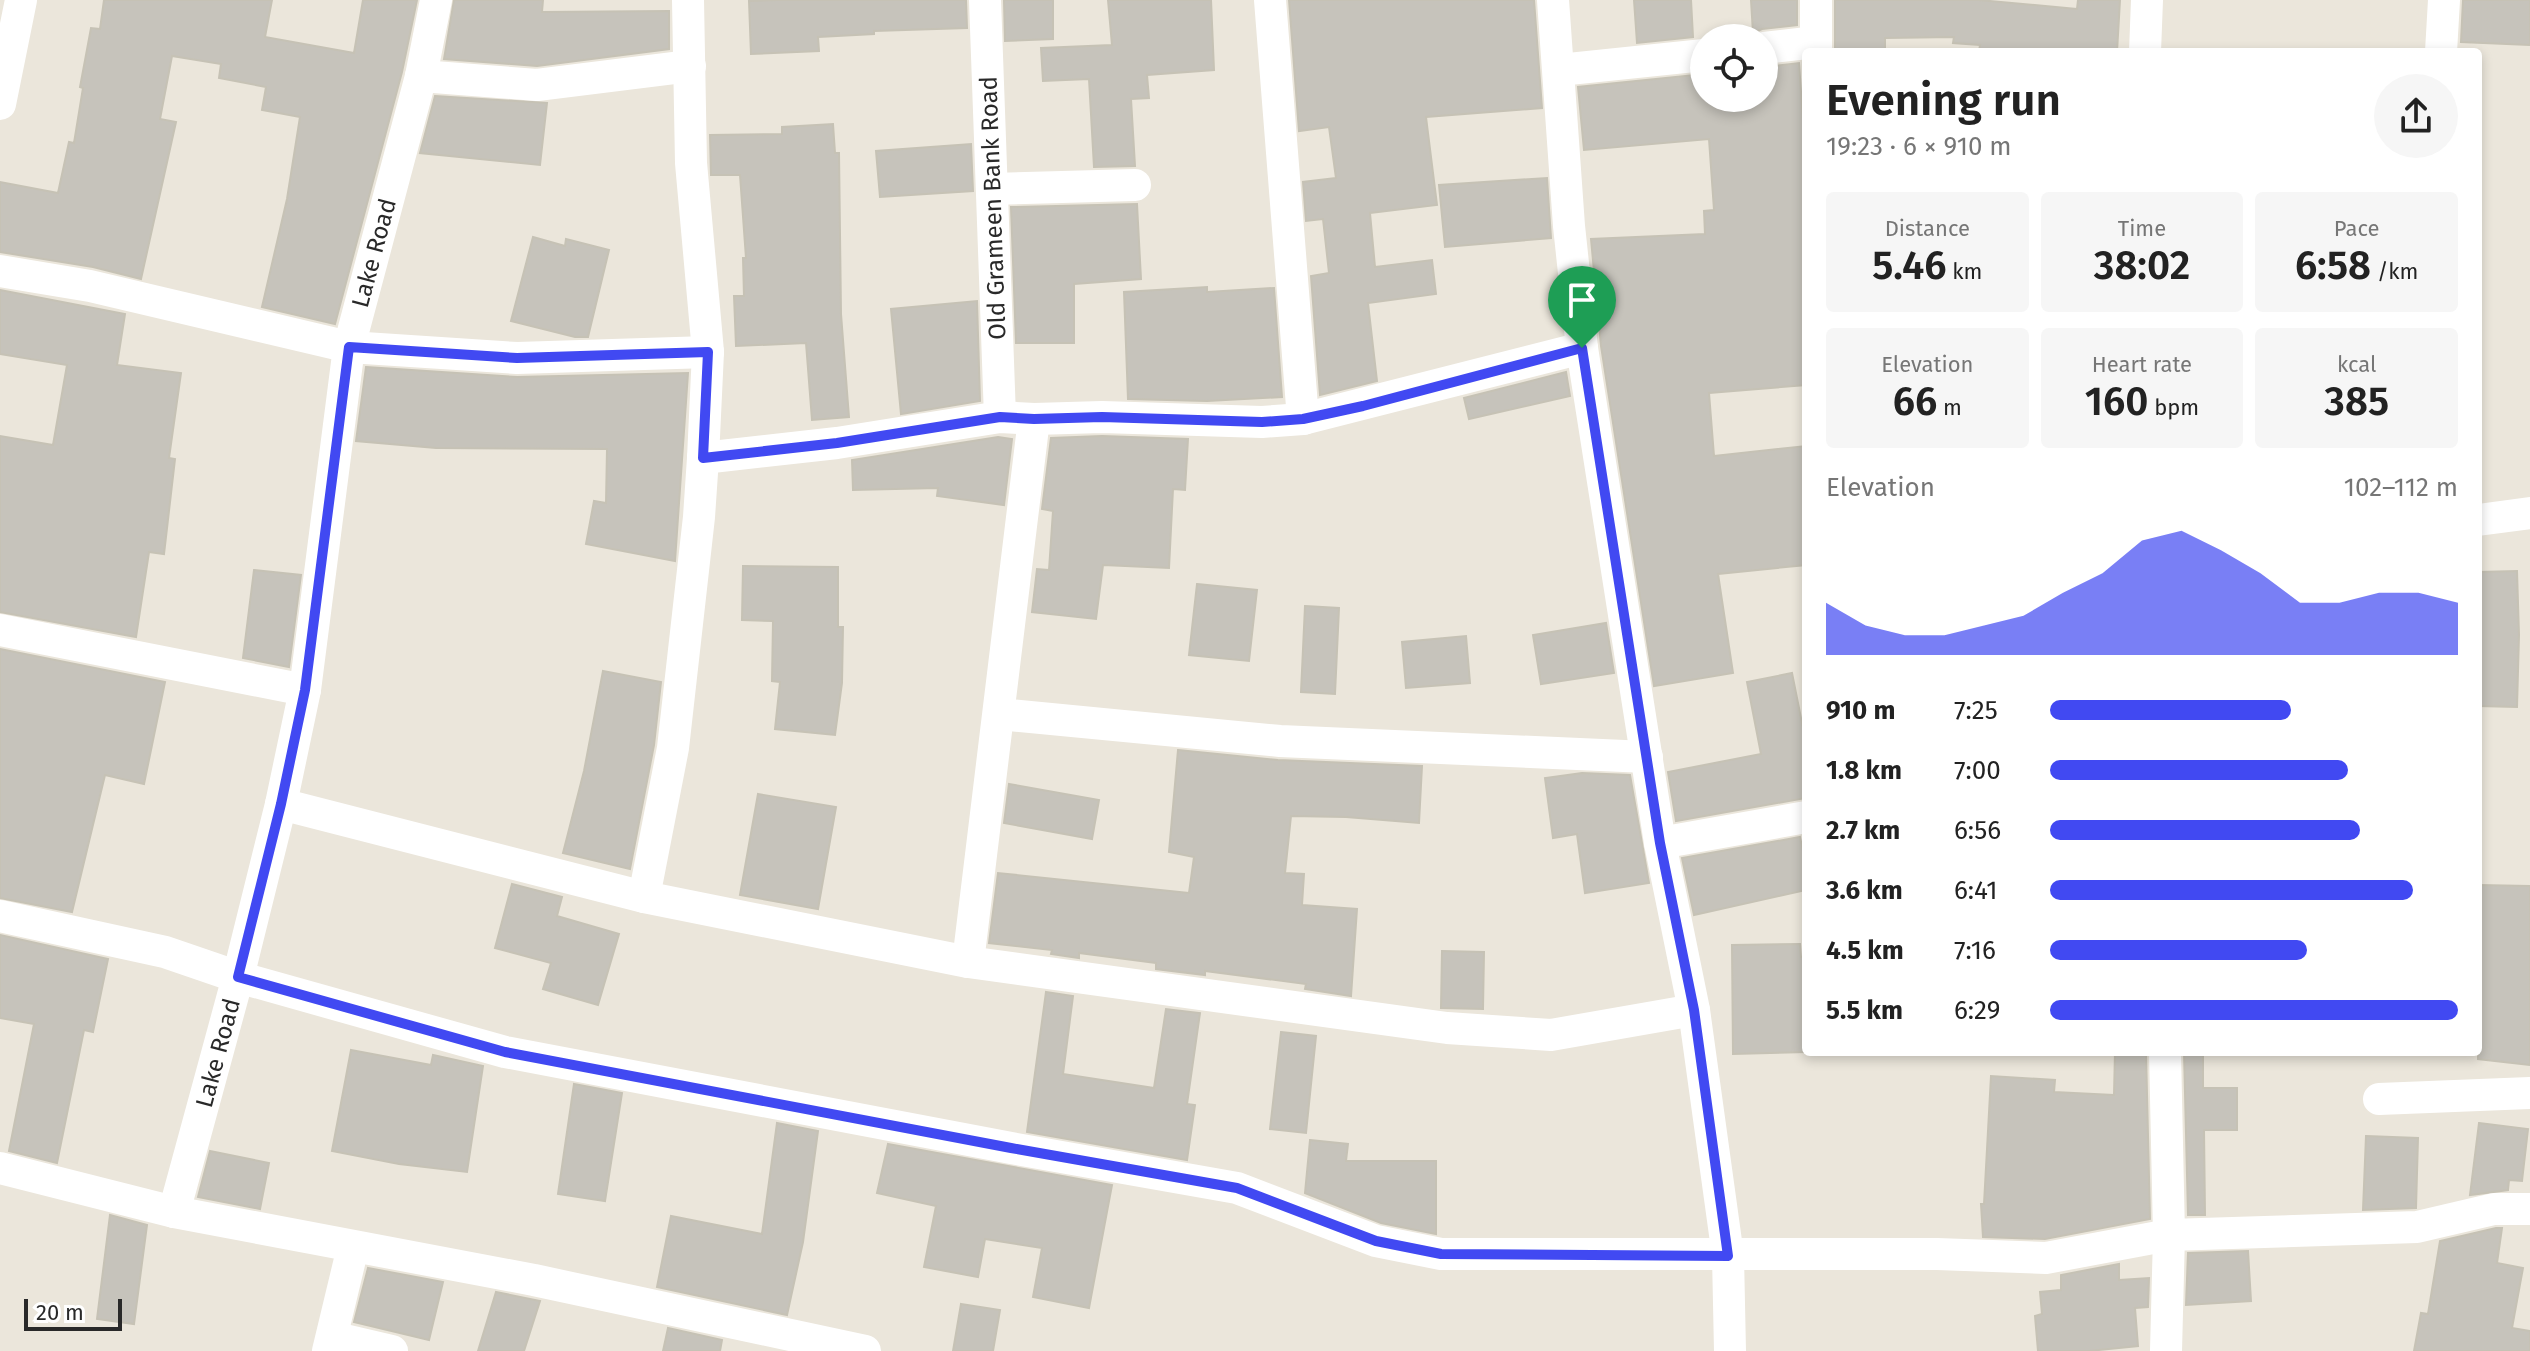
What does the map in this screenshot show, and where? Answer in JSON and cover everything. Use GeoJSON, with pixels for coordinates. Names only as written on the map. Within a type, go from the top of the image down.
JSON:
{"type":"FeatureCollection","features":[{"type":"Feature","properties":{"kind":"street"},"geometry":{"type":"LineString","coordinates":[[0,104],[21,0]]}},
{"type":"Feature","properties":{"kind":"street","name":"Lake Road"},"geometry":{"type":"LineString","coordinates":[[174,1212],[281,804],[305,690],[349,347],[421,76],[436,0]]}},
{"type":"Feature","properties":{"kind":"street"},"geometry":{"type":"LineString","coordinates":[[644,897],[673,748],[703,458],[708,352],[691,163],[688,0]]}},
{"type":"Feature","properties":{"kind":"street","name":"Old Grameen Bank Road"},"geometry":{"type":"LineString","coordinates":[[985,0],[1000,417]]}},
{"type":"Feature","properties":{"kind":"street"},"geometry":{"type":"LineString","coordinates":[[1270,0],[1303,419]]}},
{"type":"Feature","properties":{"kind":"street"},"geometry":{"type":"LineString","coordinates":[[1553,0],[1569,226],[1582,348],[1660,843],[1694,1010],[1728,1256],[1730,1351]]}},
{"type":"Feature","properties":{"kind":"street"},"geometry":{"type":"LineString","coordinates":[[1778,48],[1816,47],[1816,0]]}},
{"type":"Feature","properties":{"kind":"street"},"geometry":{"type":"LineString","coordinates":[[2145,48],[2147,0]]}},
{"type":"Feature","properties":{"kind":"street"},"geometry":{"type":"LineString","coordinates":[[2441,48],[2444,0]]}},
{"type":"Feature","properties":{"kind":"street"},"geometry":{"type":"LineString","coordinates":[[1559,70],[1690,56]]}},
{"type":"Feature","properties":{"kind":"street"},"geometry":{"type":"LineString","coordinates":[[421,76],[537,85],[690,66]]}},
{"type":"Feature","properties":{"kind":"street"},"geometry":{"type":"LineString","coordinates":[[992,189],[1135,185]]}},
{"type":"Feature","properties":{"kind":"street"},"geometry":{"type":"LineString","coordinates":[[0,271],[90,286],[349,347],[517,358],[708,352]]}},
{"type":"Feature","properties":{"kind":"street"},"geometry":{"type":"LineString","coordinates":[[703,458],[837,443],[1000,417],[1262,422],[1303,419],[1582,348]]}},
{"type":"Feature","properties":{"kind":"street"},"geometry":{"type":"LineString","coordinates":[[968,962],[1034,419]]}},
{"type":"Feature","properties":{"kind":"street"},"geometry":{"type":"LineString","coordinates":[[2482,519],[2530,513]]}},
{"type":"Feature","properties":{"kind":"street"},"geometry":{"type":"LineString","coordinates":[[0,630],[305,690]]}},
{"type":"Feature","properties":{"kind":"street"},"geometry":{"type":"LineString","coordinates":[[999,714],[1280,741],[1647,757]]}},
{"type":"Feature","properties":{"kind":"street"},"geometry":{"type":"LineString","coordinates":[[281,804],[644,897],[968,962],[1447,1028],[1551,1035],[1694,1010]]}},
{"type":"Feature","properties":{"kind":"street"},"geometry":{"type":"LineString","coordinates":[[1660,843],[1802,818]]}},
{"type":"Feature","properties":{"kind":"street"},"geometry":{"type":"LineString","coordinates":[[0,916],[165,952],[238,977],[505,1052],[1237,1188],[1292,1207],[1336,1227],[1409,1249],[1441,1254],[1937,1254],[2046,1258],[2169,1235],[2417,1227],[2494,1209],[2530,1209]]}},
{"type":"Feature","properties":{"kind":"street"},"geometry":{"type":"LineString","coordinates":[[2165,1056],[2169,1235],[2166,1351]]}},
{"type":"Feature","properties":{"kind":"street"},"geometry":{"type":"LineString","coordinates":[[2379,1099],[2530,1093]]}},
{"type":"Feature","properties":{"kind":"street"},"geometry":{"type":"LineString","coordinates":[[0,1168],[174,1212],[534,1280],[865,1351]]}},
{"type":"Feature","properties":{"kind":"street"},"geometry":{"type":"LineString","coordinates":[[353,1247],[330,1344],[392,1351]]}},
{"type":"Feature","properties":{"kind":"building"},"geometry":{"type":"Polygon","coordinates":[[[104,0],[272,0],[265,37],[354,53],[363,0],[417,0],[402,72],[335,324],[262,307],[287,199],[300,117],[262,110],[266,87],[219,78],[221,64],[172,56],[160,119],[176,122],[141,279],[93,267],[0,252],[0,182],[58,193],[69,142],[74,143],[91,28],[100,29],[104,0]]]}},
{"type":"Feature","properties":{"kind":"building"},"geometry":{"type":"Polygon","coordinates":[[[454,0],[543,0],[542,12],[669,11],[669,49],[537,66],[444,59],[454,0]]]}},
{"type":"Feature","properties":{"kind":"building"},"geometry":{"type":"Polygon","coordinates":[[[966,0],[967,28],[874,31],[874,34],[818,37],[819,51],[751,54],[749,1],[966,0]]]}},
{"type":"Feature","properties":{"kind":"building"},"geometry":{"type":"Polygon","coordinates":[[[1004,0],[1053,0],[1053,39],[1005,41],[1004,0]]]}},
{"type":"Feature","properties":{"kind":"building"},"geometry":{"type":"Polygon","coordinates":[[[1108,0],[1211,0],[1214,70],[1147,75],[1149,98],[1131,99],[1135,166],[1094,167],[1089,79],[1043,81],[1041,48],[1112,45],[1108,0]]]}},
{"type":"Feature","properties":{"kind":"building"},"geometry":{"type":"Polygon","coordinates":[[[1289,0],[1534,0],[1542,108],[1426,117],[1437,205],[1370,213],[1375,267],[1432,260],[1436,294],[1368,303],[1377,381],[1320,395],[1311,276],[1329,273],[1323,219],[1306,221],[1303,182],[1336,178],[1329,127],[1299,131],[1289,0]]]}},
{"type":"Feature","properties":{"kind":"building"},"geometry":{"type":"Polygon","coordinates":[[[1634,0],[1691,0],[1690,37],[1637,43],[1634,0]]]}},
{"type":"Feature","properties":{"kind":"building"},"geometry":{"type":"Polygon","coordinates":[[[1751,0],[1797,0],[1797,25],[1778,27],[1778,24],[1752,24],[1751,0]]]}},
{"type":"Feature","properties":{"kind":"building"},"geometry":{"type":"Polygon","coordinates":[[[1835,0],[1979,0],[2077,9],[2078,0],[2120,0],[2117,48],[1980,48],[1980,45],[1953,43],[1954,37],[1885,38],[1885,48],[1835,48],[1835,0]]]}},
{"type":"Feature","properties":{"kind":"building"},"geometry":{"type":"Polygon","coordinates":[[[2463,0],[2530,0],[2530,45],[2461,42],[2463,0]]]}},
{"type":"Feature","properties":{"kind":"building"},"geometry":{"type":"Polygon","coordinates":[[[1799,63],[1802,105],[1802,385],[1709,393],[1714,456],[1802,446],[1802,565],[1718,574],[1733,673],[1654,686],[1601,346],[1591,239],[1705,234],[1704,211],[1714,210],[1709,139],[1584,150],[1578,87],[1690,75],[1690,112],[1778,112],[1778,65],[1799,63]]]}},
{"type":"Feature","properties":{"kind":"building"},"geometry":{"type":"Polygon","coordinates":[[[435,96],[547,103],[540,165],[420,153],[435,96]]]}},
{"type":"Feature","properties":{"kind":"building"},"geometry":{"type":"Polygon","coordinates":[[[833,124],[835,153],[839,153],[841,314],[849,417],[812,420],[806,343],[736,346],[734,296],[744,296],[743,258],[746,258],[740,175],[711,175],[710,135],[782,134],[782,127],[833,124]]]}},
{"type":"Feature","properties":{"kind":"building"},"geometry":{"type":"Polygon","coordinates":[[[971,144],[973,191],[880,197],[876,151],[971,144]]]}},
{"type":"Feature","properties":{"kind":"building"},"geometry":{"type":"Polygon","coordinates":[[[1547,178],[1551,238],[1445,247],[1439,185],[1547,178]]]}},
{"type":"Feature","properties":{"kind":"building"},"geometry":{"type":"Polygon","coordinates":[[[1137,204],[1141,279],[1074,284],[1074,343],[1016,343],[1011,207],[1137,204]]]}},
{"type":"Feature","properties":{"kind":"building"},"geometry":{"type":"Polygon","coordinates":[[[533,237],[565,246],[566,239],[609,250],[588,337],[575,337],[511,321],[533,237]]]}},
{"type":"Feature","properties":{"kind":"building"},"geometry":{"type":"Polygon","coordinates":[[[1207,287],[1207,292],[1274,288],[1282,397],[1207,401],[1128,399],[1124,292],[1207,287]]]}},
{"type":"Feature","properties":{"kind":"building"},"geometry":{"type":"Polygon","coordinates":[[[0,290],[125,314],[117,365],[181,373],[169,458],[175,459],[164,554],[149,552],[136,637],[0,612],[0,436],[53,445],[67,365],[0,354],[0,290]]]}},
{"type":"Feature","properties":{"kind":"building"},"geometry":{"type":"Polygon","coordinates":[[[977,301],[980,401],[901,414],[891,309],[977,301]]]}},
{"type":"Feature","properties":{"kind":"building"},"geometry":{"type":"Polygon","coordinates":[[[366,367],[517,377],[688,373],[675,561],[586,544],[594,501],[606,503],[607,449],[436,448],[356,441],[366,367]]]}},
{"type":"Feature","properties":{"kind":"building"},"geometry":{"type":"Polygon","coordinates":[[[1566,372],[1570,396],[1469,419],[1464,398],[1566,372]]]}},
{"type":"Feature","properties":{"kind":"building"},"geometry":{"type":"Polygon","coordinates":[[[998,437],[1012,439],[1004,505],[937,496],[938,488],[853,490],[852,460],[998,437]]]}},
{"type":"Feature","properties":{"kind":"building"},"geometry":{"type":"Polygon","coordinates":[[[1051,438],[1188,439],[1185,490],[1173,489],[1169,568],[1103,565],[1096,619],[1032,612],[1037,569],[1049,570],[1053,511],[1042,509],[1051,438]]]}},
{"type":"Feature","properties":{"kind":"building"},"geometry":{"type":"Polygon","coordinates":[[[743,566],[838,567],[838,627],[843,627],[842,683],[835,735],[775,729],[780,682],[772,681],[773,621],[742,620],[743,566]]]}},
{"type":"Feature","properties":{"kind":"building"},"geometry":{"type":"Polygon","coordinates":[[[254,570],[301,575],[289,667],[243,658],[254,570]]]}},
{"type":"Feature","properties":{"kind":"building"},"geometry":{"type":"Polygon","coordinates":[[[2517,571],[2517,707],[2482,706],[2482,572],[2517,571]]]}},
{"type":"Feature","properties":{"kind":"building"},"geometry":{"type":"Polygon","coordinates":[[[1197,584],[1257,590],[1249,661],[1189,655],[1197,584]]]}},
{"type":"Feature","properties":{"kind":"building"},"geometry":{"type":"Polygon","coordinates":[[[1305,606],[1339,608],[1335,694],[1301,692],[1305,606]]]}},
{"type":"Feature","properties":{"kind":"building"},"geometry":{"type":"Polygon","coordinates":[[[1606,623],[1614,673],[1541,684],[1533,635],[1606,623]]]}},
{"type":"Feature","properties":{"kind":"building"},"geometry":{"type":"Polygon","coordinates":[[[1466,636],[1470,683],[1406,688],[1402,642],[1466,636]]]}},
{"type":"Feature","properties":{"kind":"building"},"geometry":{"type":"Polygon","coordinates":[[[0,649],[165,682],[144,784],[105,775],[72,912],[0,898],[0,649]]]}},
{"type":"Feature","properties":{"kind":"building"},"geometry":{"type":"Polygon","coordinates":[[[603,671],[661,682],[654,745],[630,869],[563,853],[584,771],[603,671]]]}},
{"type":"Feature","properties":{"kind":"building"},"geometry":{"type":"Polygon","coordinates":[[[1792,673],[1802,723],[1802,799],[1676,821],[1668,772],[1761,754],[1747,682],[1792,673]]]}},
{"type":"Feature","properties":{"kind":"building"},"geometry":{"type":"Polygon","coordinates":[[[1178,750],[1278,760],[1422,766],[1419,823],[1291,816],[1285,873],[1304,874],[1302,905],[1357,909],[1351,996],[1305,989],[1306,984],[1205,971],[1205,975],[1156,969],[1156,963],[1079,953],[1079,958],[1051,954],[1052,950],[989,943],[998,873],[1189,893],[1194,857],[1169,852],[1178,750]]]}},
{"type":"Feature","properties":{"kind":"building"},"geometry":{"type":"Polygon","coordinates":[[[1582,773],[1630,775],[1649,883],[1585,893],[1577,834],[1553,838],[1545,778],[1582,773]]]}},
{"type":"Feature","properties":{"kind":"building"},"geometry":{"type":"Polygon","coordinates":[[[1009,784],[1099,800],[1092,839],[1004,823],[1009,784]]]}},
{"type":"Feature","properties":{"kind":"building"},"geometry":{"type":"Polygon","coordinates":[[[758,794],[836,807],[818,909],[740,895],[758,794]]]}},
{"type":"Feature","properties":{"kind":"building"},"geometry":{"type":"Polygon","coordinates":[[[1800,837],[1802,891],[1694,915],[1682,858],[1800,837]]]}},
{"type":"Feature","properties":{"kind":"building"},"geometry":{"type":"Polygon","coordinates":[[[512,884],[562,897],[557,916],[619,934],[598,1005],[543,989],[551,963],[495,948],[512,884]]]}},
{"type":"Feature","properties":{"kind":"building"},"geometry":{"type":"Polygon","coordinates":[[[2482,885],[2530,886],[2530,1065],[2478,1059],[2482,1056],[2482,885]]]}},
{"type":"Feature","properties":{"kind":"building"},"geometry":{"type":"Polygon","coordinates":[[[0,935],[108,959],[93,1032],[84,1030],[57,1163],[9,1151],[34,1024],[0,1018],[0,935]]]}},
{"type":"Feature","properties":{"kind":"building"},"geometry":{"type":"Polygon","coordinates":[[[1800,944],[1802,1052],[1733,1054],[1732,945],[1800,944]]]}},
{"type":"Feature","properties":{"kind":"building"},"geometry":{"type":"Polygon","coordinates":[[[1442,951],[1484,952],[1483,1009],[1441,1008],[1442,951]]]}},
{"type":"Feature","properties":{"kind":"building"},"geometry":{"type":"Polygon","coordinates":[[[1046,992],[1073,996],[1063,1074],[1154,1088],[1166,1009],[1200,1013],[1187,1104],[1195,1105],[1187,1160],[1027,1132],[1046,992]]]}},
{"type":"Feature","properties":{"kind":"building"},"geometry":{"type":"Polygon","coordinates":[[[1281,1032],[1316,1036],[1306,1133],[1270,1129],[1281,1032]]]}},
{"type":"Feature","properties":{"kind":"building"},"geometry":{"type":"Polygon","coordinates":[[[351,1050],[431,1065],[433,1055],[483,1066],[467,1172],[399,1164],[332,1151],[351,1050]]]}},
{"type":"Feature","properties":{"kind":"building"},"geometry":{"type":"Polygon","coordinates":[[[2115,1056],[2146,1056],[2150,1219],[2045,1239],[1983,1237],[1981,1204],[1984,1204],[1991,1076],[2055,1080],[2054,1092],[2114,1095],[2115,1056]]]}},
{"type":"Feature","properties":{"kind":"building"},"geometry":{"type":"Polygon","coordinates":[[[2184,1056],[2203,1056],[2203,1088],[2237,1088],[2237,1130],[2204,1130],[2205,1215],[2188,1215],[2184,1056]]]}},
{"type":"Feature","properties":{"kind":"building"},"geometry":{"type":"Polygon","coordinates":[[[574,1084],[622,1093],[605,1201],[558,1194],[574,1084]]]}},
{"type":"Feature","properties":{"kind":"building"},"geometry":{"type":"Polygon","coordinates":[[[777,1123],[818,1131],[803,1242],[787,1315],[657,1287],[671,1216],[762,1234],[777,1123]]]}},
{"type":"Feature","properties":{"kind":"building"},"geometry":{"type":"Polygon","coordinates":[[[2479,1123],[2528,1129],[2522,1181],[2509,1180],[2508,1190],[2470,1195],[2479,1123]]]}},
{"type":"Feature","properties":{"kind":"building"},"geometry":{"type":"Polygon","coordinates":[[[2366,1136],[2418,1138],[2416,1208],[2363,1210],[2366,1136]]]}},
{"type":"Feature","properties":{"kind":"building"},"geometry":{"type":"Polygon","coordinates":[[[1310,1140],[1348,1144],[1346,1161],[1436,1161],[1436,1234],[1381,1223],[1305,1193],[1310,1140]]]}},
{"type":"Feature","properties":{"kind":"building"},"geometry":{"type":"Polygon","coordinates":[[[888,1144],[1112,1185],[1089,1308],[1033,1297],[1042,1248],[985,1239],[978,1277],[924,1267],[936,1206],[877,1193],[888,1144]]]}},
{"type":"Feature","properties":{"kind":"building"},"geometry":{"type":"Polygon","coordinates":[[[210,1151],[269,1163],[260,1209],[198,1197],[210,1151]]]}},
{"type":"Feature","properties":{"kind":"building"},"geometry":{"type":"Polygon","coordinates":[[[110,1215],[147,1225],[134,1324],[97,1319],[110,1215]]]}},
{"type":"Feature","properties":{"kind":"building"},"geometry":{"type":"Polygon","coordinates":[[[2502,1228],[2497,1263],[2523,1268],[2512,1328],[2530,1331],[2530,1351],[2414,1351],[2421,1313],[2428,1314],[2440,1241],[2502,1228]]]}},
{"type":"Feature","properties":{"kind":"building"},"geometry":{"type":"Polygon","coordinates":[[[2248,1251],[2251,1301],[2186,1305],[2188,1253],[2248,1251]]]}},
{"type":"Feature","properties":{"kind":"building"},"geometry":{"type":"Polygon","coordinates":[[[2119,1264],[2119,1280],[2149,1278],[2148,1307],[2135,1308],[2138,1346],[2089,1351],[2038,1351],[2035,1316],[2042,1314],[2040,1292],[2061,1290],[2061,1275],[2119,1264]]]}},
{"type":"Feature","properties":{"kind":"building"},"geometry":{"type":"Polygon","coordinates":[[[368,1268],[443,1282],[429,1340],[354,1322],[368,1268]]]}},
{"type":"Feature","properties":{"kind":"building"},"geometry":{"type":"Polygon","coordinates":[[[496,1292],[540,1301],[524,1351],[478,1351],[496,1292]]]}},
{"type":"Feature","properties":{"kind":"building"},"geometry":{"type":"Polygon","coordinates":[[[961,1304],[1000,1310],[993,1351],[953,1351],[961,1304]]]}},
{"type":"Feature","properties":{"kind":"building"},"geometry":{"type":"Polygon","coordinates":[[[668,1328],[722,1340],[720,1351],[663,1351],[668,1328]]]}},
{"type":"Feature","properties":{"kind":"route"},"geometry":{"type":"LineString","coordinates":[[349,347],[517,358],[708,352],[703,458],[837,443],[1000,417],[1262,422],[1303,419],[1582,348],[1660,843],[1694,1010],[1728,1256],[1441,1254],[1409,1249],[1336,1227],[1292,1207],[1237,1188],[505,1052],[238,977],[281,804],[305,690],[349,347]]}}]}
